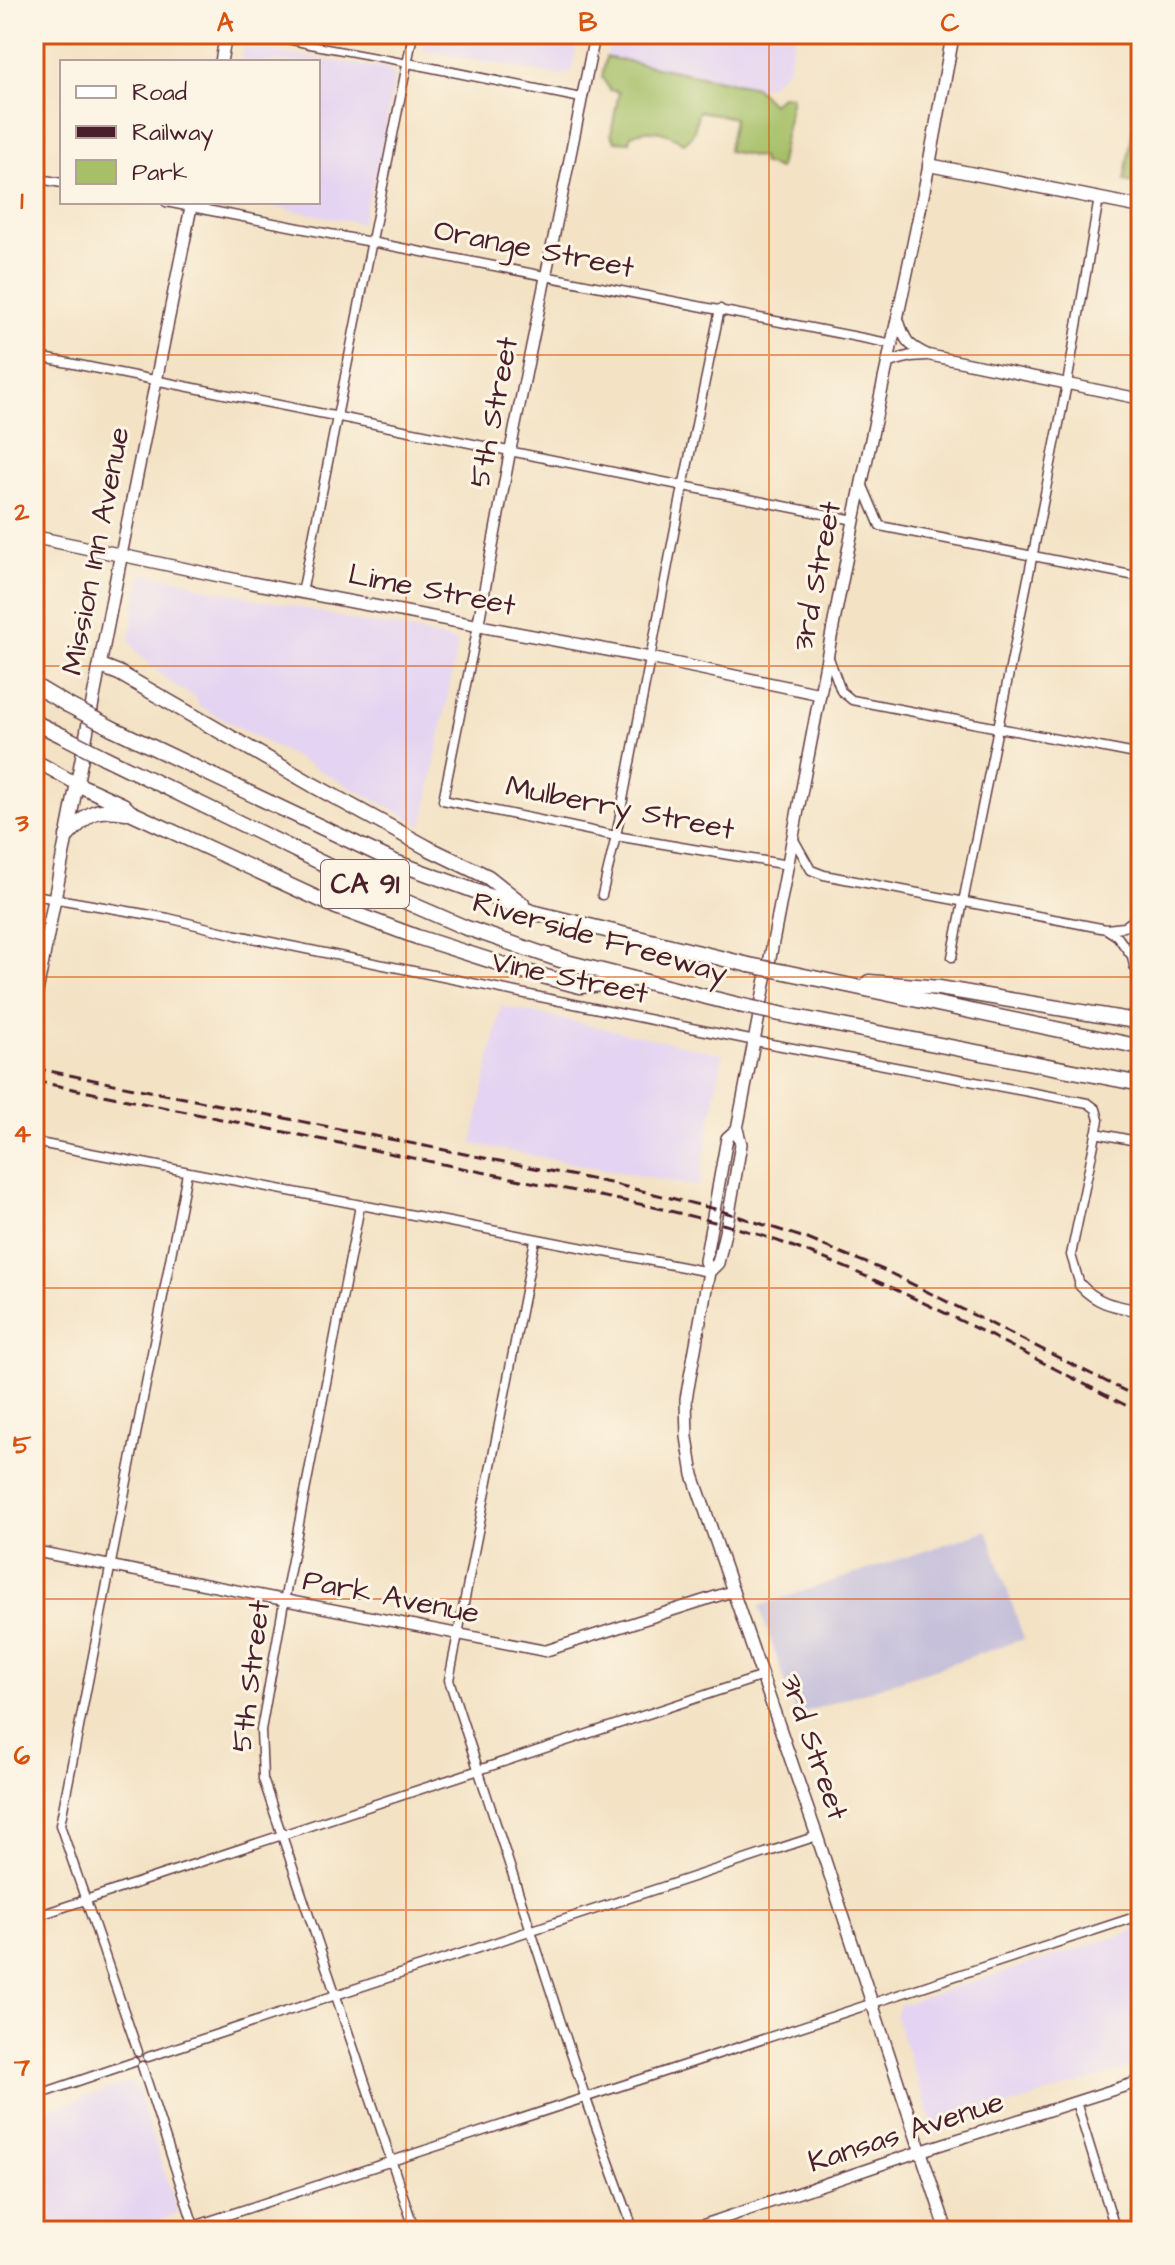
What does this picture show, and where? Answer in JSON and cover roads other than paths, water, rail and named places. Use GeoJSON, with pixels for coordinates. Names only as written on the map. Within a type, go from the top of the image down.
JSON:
{"type":"FeatureCollection","features":[{"type":"Feature","properties":{"kind":"highway"},"geometry":{"type":"LineString","coordinates":[[101,666],[119,673],[428,848],[488,877],[532,912]]}},
{"type":"Feature","properties":{"kind":"highway","name":"Riverside Freeway"},"geometry":{"type":"LineString","coordinates":[[34,685],[112,728],[395,862],[532,912],[749,965],[1141,1047]]}},
{"type":"Feature","properties":{"kind":"highway","name":"Riverside Freeway"},"geometry":{"type":"LineString","coordinates":[[34,722],[365,884],[464,927],[566,962],[780,1014],[1141,1084]]}},
{"type":"Feature","properties":{"kind":"highway"},"geometry":{"type":"LineString","coordinates":[[77,784],[123,805],[130,812]]}},
{"type":"Feature","properties":{"kind":"highway"},"geometry":{"type":"LineString","coordinates":[[67,836],[92,812],[130,812],[336,907],[417,937],[580,986],[639,981]]}},
{"type":"Feature","properties":{"kind":"highway"},"geometry":{"type":"LineString","coordinates":[[809,976],[939,988],[1141,1022]]}},
{"type":"Feature","properties":{"kind":"main road"},"geometry":{"type":"LineString","coordinates":[[221,60],[226,34]]}},
{"type":"Feature","properties":{"kind":"main road","name":"3rd Street"},"geometry":{"type":"LineString","coordinates":[[947,2231],[817,1836],[693,1475],[687,1437],[686,1399],[709,1272],[718,1263],[728,1219],[741,1144],[737,1129],[854,520],[893,344],[953,34]]}},
{"type":"Feature","properties":{"kind":"main road"},"geometry":{"type":"LineString","coordinates":[[929,165],[1141,207]]}},
{"type":"Feature","properties":{"kind":"main road","name":"Mission Inn Avenue"},"geometry":{"type":"LineString","coordinates":[[34,1005],[192,204]]}},
{"type":"Feature","properties":{"kind":"main road","name":"Lime Street"},"geometry":{"type":"LineString","coordinates":[[34,537],[302,593],[650,658],[820,694]]}},
{"type":"Feature","properties":{"kind":"main road"},"geometry":{"type":"LineString","coordinates":[[34,760],[77,784]]}},
{"type":"Feature","properties":{"kind":"street"},"geometry":{"type":"LineString","coordinates":[[262,34],[581,98]]}},
{"type":"Feature","properties":{"kind":"street"},"geometry":{"type":"LineString","coordinates":[[302,593],[413,34]]}},
{"type":"Feature","properties":{"kind":"street","name":"5th Street"},"geometry":{"type":"LineString","coordinates":[[443,800],[595,34]]}},
{"type":"Feature","properties":{"kind":"street"},"geometry":{"type":"LineString","coordinates":[[34,178],[60,183]]}},
{"type":"Feature","properties":{"kind":"street"},"geometry":{"type":"LineString","coordinates":[[952,957],[1067,384],[1099,198]]}},
{"type":"Feature","properties":{"kind":"street","name":"Orange Street"},"geometry":{"type":"LineString","coordinates":[[192,204],[893,344]]}},
{"type":"Feature","properties":{"kind":"street"},"geometry":{"type":"LineString","coordinates":[[602,895],[720,309]]}},
{"type":"Feature","properties":{"kind":"street"},"geometry":{"type":"LineString","coordinates":[[898,319],[908,343],[928,355],[1141,399]]}},
{"type":"Feature","properties":{"kind":"street"},"geometry":{"type":"LineString","coordinates":[[889,362],[928,355]]}},
{"type":"Feature","properties":{"kind":"street"},"geometry":{"type":"LineString","coordinates":[[34,356],[854,520]]}},
{"type":"Feature","properties":{"kind":"street"},"geometry":{"type":"LineString","coordinates":[[862,485],[880,526],[1141,577]]}},
{"type":"Feature","properties":{"kind":"street"},"geometry":{"type":"LineString","coordinates":[[828,655],[841,691],[852,700],[1139,756]]}},
{"type":"Feature","properties":{"kind":"street","name":"Mulberry Street"},"geometry":{"type":"LineString","coordinates":[[443,800],[616,836],[788,865]]}},
{"type":"Feature","properties":{"kind":"street"},"geometry":{"type":"LineString","coordinates":[[793,838],[811,870],[824,875],[1106,929],[1124,927],[1140,911]]}},
{"type":"Feature","properties":{"kind":"street","name":"Vine Street"},"geometry":{"type":"LineString","coordinates":[[34,895],[168,918],[755,1041],[1088,1103],[1096,1109],[1099,1120],[1096,1133]]}},
{"type":"Feature","properties":{"kind":"street"},"geometry":{"type":"LineString","coordinates":[[1140,911],[1132,956],[1135,971],[1141,976]]}},
{"type":"Feature","properties":{"kind":"street"},"geometry":{"type":"LineString","coordinates":[[1106,929],[1117,936],[1132,956]]}},
{"type":"Feature","properties":{"kind":"street"},"geometry":{"type":"LineString","coordinates":[[1141,1142],[1096,1133],[1071,1255],[1080,1285],[1090,1296],[1103,1303],[1141,1311]]}},
{"type":"Feature","properties":{"kind":"street"},"geometry":{"type":"LineString","coordinates":[[34,1142],[709,1272]]}},
{"type":"Feature","properties":{"kind":"street"},"geometry":{"type":"LineString","coordinates":[[138,2052],[60,1825],[187,1173]]}},
{"type":"Feature","properties":{"kind":"street","name":"5th Street"},"geometry":{"type":"LineString","coordinates":[[360,1206],[261,1730],[263,1779],[415,2231]]}},
{"type":"Feature","properties":{"kind":"street"},"geometry":{"type":"LineString","coordinates":[[535,1240],[449,1680],[585,2096],[634,2231]]}},
{"type":"Feature","properties":{"kind":"street","name":"Park Avenue"},"geometry":{"type":"LineString","coordinates":[[34,1551],[545,1651],[733,1591]]}},
{"type":"Feature","properties":{"kind":"street"},"geometry":{"type":"LineString","coordinates":[[34,1917],[763,1676]]}},
{"type":"Feature","properties":{"kind":"street"},"geometry":{"type":"LineString","coordinates":[[148,2057],[817,1836]]}},
{"type":"Feature","properties":{"kind":"street"},"geometry":{"type":"LineString","coordinates":[[179,2231],[1141,1915]]}},
{"type":"Feature","properties":{"kind":"street"},"geometry":{"type":"LineString","coordinates":[[138,2052],[148,2057]]}},
{"type":"Feature","properties":{"kind":"street"},"geometry":{"type":"LineString","coordinates":[[138,2052],[133,2057],[194,2226]]}},
{"type":"Feature","properties":{"kind":"street"},"geometry":{"type":"LineString","coordinates":[[34,2096],[146,2064],[148,2057]]}},
{"type":"Feature","properties":{"kind":"street","name":"Kansas Avenue"},"geometry":{"type":"LineString","coordinates":[[686,2231],[921,2151],[1141,2081]]}},
{"type":"Feature","properties":{"kind":"street"},"geometry":{"type":"LineString","coordinates":[[1076,2102],[1116,2231]]}},
{"type":"Feature","properties":{"kind":"railway"},"geometry":{"type":"LineString","coordinates":[[34,1068],[610,1183],[715,1209],[805,1238],[886,1271],[1141,1399]]}},
{"type":"Feature","properties":{"kind":"railway"},"geometry":{"type":"LineString","coordinates":[[34,1081],[654,1207],[751,1232],[875,1280],[1141,1413]]}}]}
